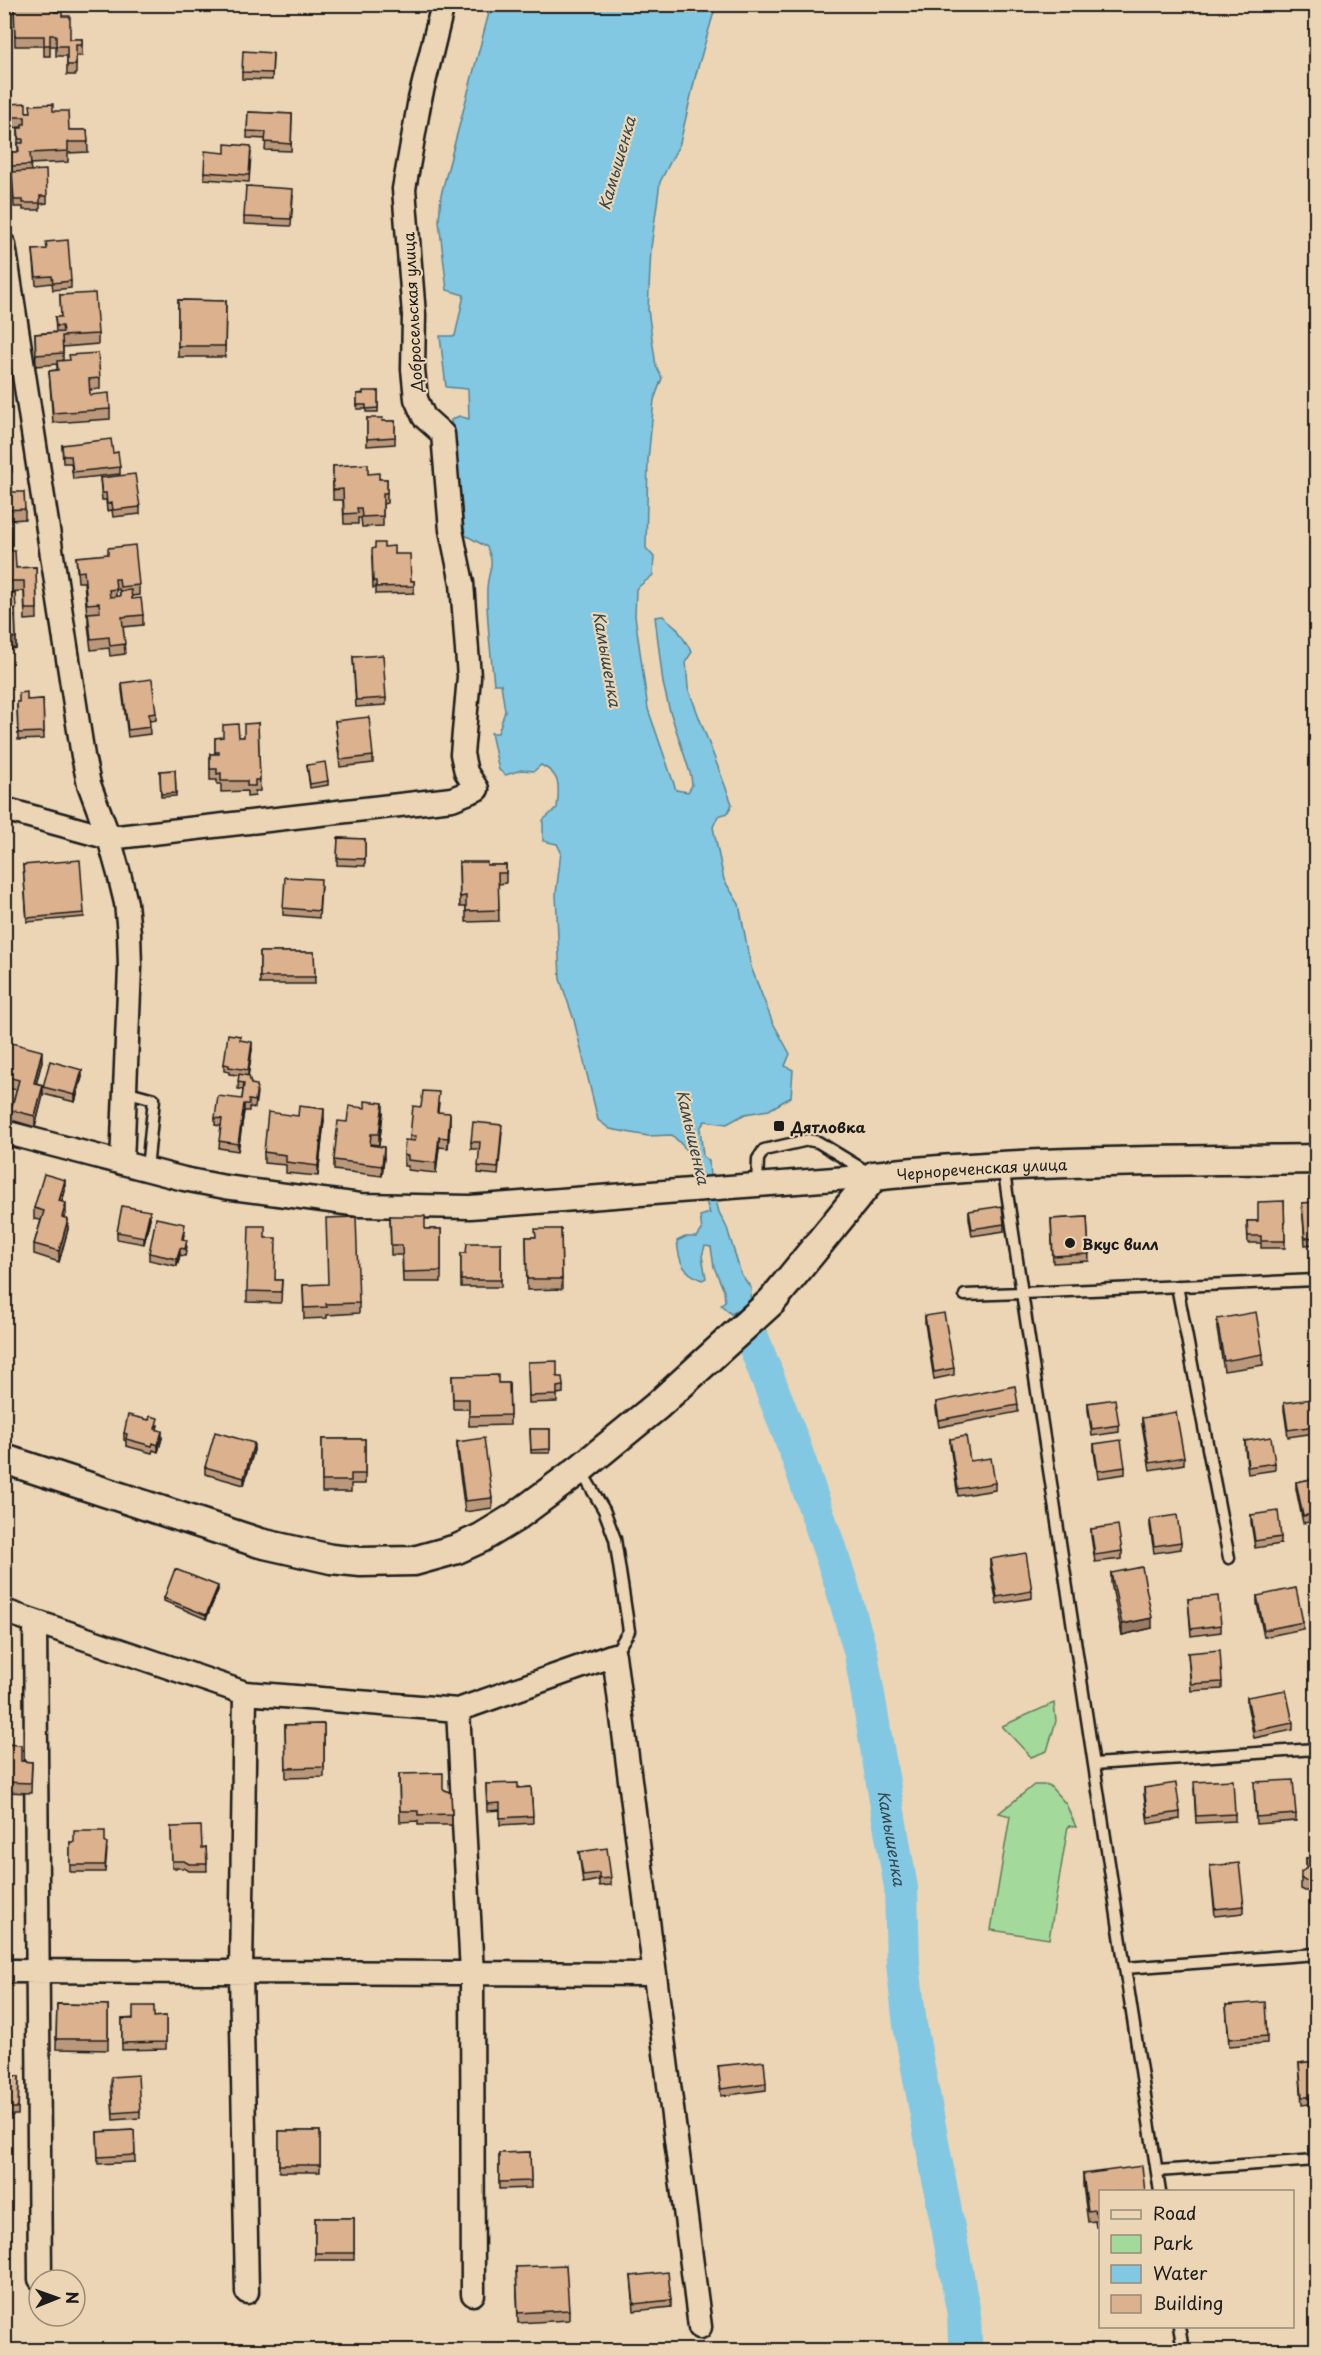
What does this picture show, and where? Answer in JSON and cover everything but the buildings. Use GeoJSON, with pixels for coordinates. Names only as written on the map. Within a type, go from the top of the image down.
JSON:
{"type":"FeatureCollection","features":[{"type":"Feature","properties":{"kind":"street","name":"Добросельская улица"},"geometry":{"type":"LineString","coordinates":[[109,838],[452,800],[477,789],[466,772],[462,754],[469,677],[462,583],[450,530],[443,434],[424,417],[416,399],[413,369],[414,315],[405,189],[420,99],[444,4]]}},
{"type":"Feature","properties":{"kind":"street"},"geometry":{"type":"LineString","coordinates":[[4,245],[83,756],[89,784],[109,838],[126,903],[130,967],[122,1162]]}},
{"type":"Feature","properties":{"kind":"street"},"geometry":{"type":"LineString","coordinates":[[4,809],[109,838]]}},
{"type":"Feature","properties":{"kind":"street"},"geometry":{"type":"LineString","coordinates":[[4,1132],[225,1187],[324,1202],[372,1206],[470,1207],[874,1176]]}},
{"type":"Feature","properties":{"kind":"street","name":"Чернореченская улица"},"geometry":{"type":"LineString","coordinates":[[874,1176],[1088,1162],[1317,1159]]}},
{"type":"Feature","properties":{"kind":"street"},"geometry":{"type":"LineString","coordinates":[[4,1459],[260,1542],[331,1559],[361,1562],[414,1561],[457,1550],[514,1518],[580,1469],[657,1406],[772,1301],[874,1176]]}},
{"type":"Feature","properties":{"kind":"street"},"geometry":{"type":"LineString","coordinates":[[4,1611],[245,1693],[458,1710],[614,1655],[700,2327]]}},
{"type":"Feature","properties":{"kind":"street"},"geometry":{"type":"LineString","coordinates":[[35,1622],[40,2268]]}},
{"type":"Feature","properties":{"kind":"street"},"geometry":{"type":"LineString","coordinates":[[245,1693],[241,1972],[247,2292]]}},
{"type":"Feature","properties":{"kind":"street"},"geometry":{"type":"LineString","coordinates":[[458,1710],[472,1973],[473,2295]]}},
{"type":"Feature","properties":{"kind":"street"},"geometry":{"type":"LineString","coordinates":[[4,1971],[655,1974]]}},
{"type":"Feature","properties":{"kind":"lane"},"geometry":{"type":"LineString","coordinates":[[125,1091],[154,1099],[147,1169]]}},
{"type":"Feature","properties":{"kind":"lane"},"geometry":{"type":"LineString","coordinates":[[757,1186],[758,1159],[764,1150],[808,1140],[818,1142],[874,1176]]}},
{"type":"Feature","properties":{"kind":"lane"},"geometry":{"type":"LineString","coordinates":[[1003,1166],[1160,2190]]}},
{"type":"Feature","properties":{"kind":"lane"},"geometry":{"type":"LineString","coordinates":[[965,1296],[1317,1280]]}},
{"type":"Feature","properties":{"kind":"lane"},"geometry":{"type":"LineString","coordinates":[[1177,1286],[1229,1558]]}},
{"type":"Feature","properties":{"kind":"lane"},"geometry":{"type":"LineString","coordinates":[[580,1469],[604,1510],[615,1539],[629,1631],[614,1655]]}},
{"type":"Feature","properties":{"kind":"lane"},"geometry":{"type":"LineString","coordinates":[[1094,1764],[1317,1749]]}},
{"type":"Feature","properties":{"kind":"lane"},"geometry":{"type":"LineString","coordinates":[[1125,1968],[1317,1954]]}},
{"type":"Feature","properties":{"kind":"lane"},"geometry":{"type":"LineString","coordinates":[[1157,2171],[1317,2160]]}},
{"type":"Feature","properties":{"kind":"lane"},"geometry":{"type":"LineString","coordinates":[[1179,2328],[1183,2350]]}},
{"type":"Feature","properties":{"kind":"green space"},"geometry":{"type":"Polygon","coordinates":[[[1054,1703],[1056,1721],[1047,1751],[1031,1757],[1002,1726],[1054,1703]]]}},
{"type":"Feature","properties":{"kind":"green space"},"geometry":{"type":"Polygon","coordinates":[[[1034,1785],[1049,1785],[1066,1804],[1076,1827],[1068,1826],[1049,1939],[991,1930],[1010,1816],[999,1813],[1034,1785]]]}},
{"type":"Feature","properties":{"kind":"water"},"geometry":{"type":"Polygon","coordinates":[[[491,5],[716,5],[696,74],[680,143],[660,182],[651,248],[648,310],[656,366],[662,378],[654,400],[648,460],[646,548],[654,557],[653,575],[636,589],[635,616],[648,709],[676,790],[688,792],[692,785],[691,776],[663,683],[655,617],[663,616],[676,627],[692,652],[686,661],[688,688],[732,804],[728,813],[718,816],[713,827],[724,880],[739,904],[751,967],[772,1021],[790,1054],[785,1066],[793,1070],[791,1097],[769,1110],[745,1114],[727,1124],[705,1121],[700,1128],[703,1156],[709,1161],[710,1178],[719,1212],[727,1228],[741,1274],[751,1288],[750,1304],[731,1314],[721,1305],[725,1301],[724,1291],[714,1267],[711,1247],[705,1246],[702,1256],[706,1278],[702,1280],[686,1270],[679,1255],[677,1241],[685,1237],[697,1237],[702,1230],[700,1216],[710,1213],[688,1151],[672,1135],[648,1136],[610,1129],[598,1120],[574,1020],[560,979],[556,894],[561,852],[557,844],[543,841],[543,820],[557,808],[558,783],[553,773],[541,765],[534,771],[521,770],[506,775],[499,770],[491,733],[498,733],[505,711],[501,684],[494,684],[489,636],[487,588],[491,559],[487,547],[465,535],[451,420],[459,416],[469,419],[468,389],[446,387],[440,336],[455,336],[464,295],[447,290],[439,221],[441,195],[491,5]]]}},
{"type":"Feature","properties":{"kind":"waterway","name":"Камышенка"},"geometry":{"type":"LineString","coordinates":[[753,1340],[794,1446],[841,1583],[861,1654],[901,1888],[903,1964],[910,2025],[963,2307],[966,2350]]}},
{"type":"Feature","properties":{"kind":"place","name":"Дятловка"},"geometry":{"type":"Point","coordinates":[779,1126]}},
{"type":"Feature","properties":{"kind":"place","name":"Вкус вилл"},"geometry":{"type":"Point","coordinates":[1070,1243]}}]}
